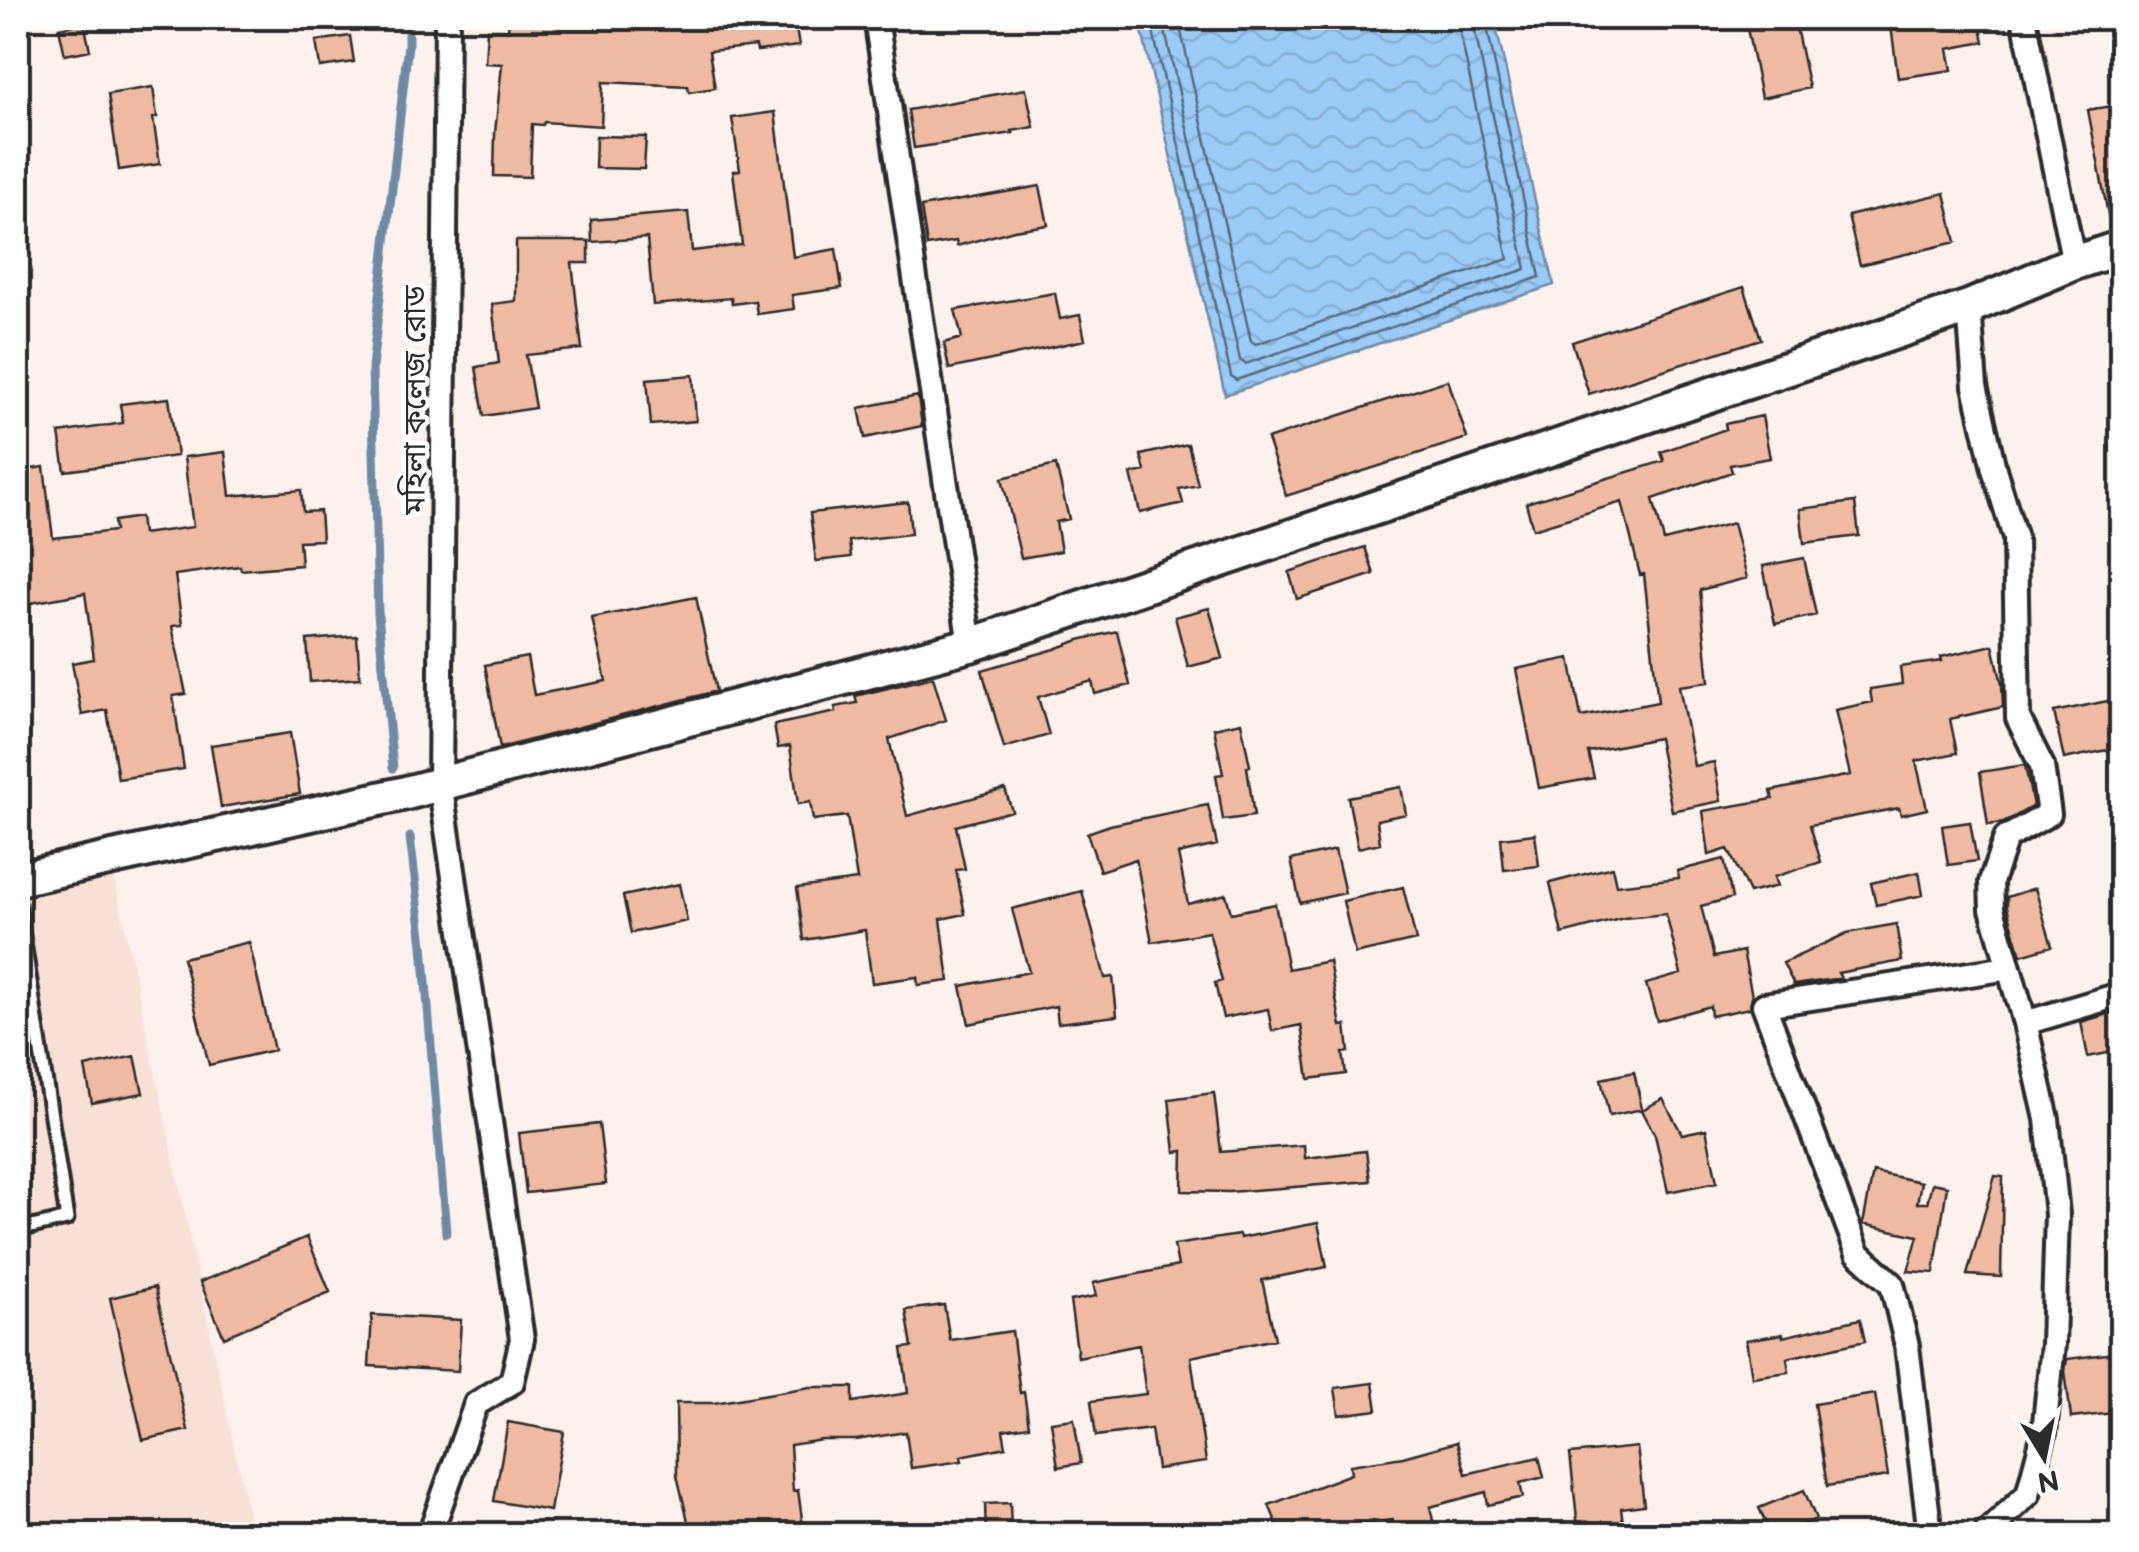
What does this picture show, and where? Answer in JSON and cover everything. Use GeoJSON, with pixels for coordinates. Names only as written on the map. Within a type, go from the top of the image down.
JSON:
{"type":"FeatureCollection","features":[{"type":"Feature","properties":{"kind":"main road"},"geometry":{"type":"LineString","coordinates":[[18,879],[406,793],[970,645],[1970,308],[2074,263],[2122,247]]}},
{"type":"Feature","properties":{"kind":"street","name":"মহিলা কলেজ রোড"},"geometry":{"type":"LineString","coordinates":[[430,1534],[476,1404],[512,1382],[522,1339],[440,782],[448,18]]}},
{"type":"Feature","properties":{"kind":"street"},"geometry":{"type":"LineString","coordinates":[[876,18],[970,645]]}},
{"type":"Feature","properties":{"kind":"street"},"geometry":{"type":"LineString","coordinates":[[2024,18],[2074,263]]}},
{"type":"Feature","properties":{"kind":"street"},"geometry":{"type":"LineString","coordinates":[[1970,308],[1975,386],[1994,468],[2016,538],[2018,718],[2042,766],[2049,814],[2006,838],[1991,882],[1992,910],[2025,1022],[2047,1119],[2056,1214],[2052,1344],[2044,1433],[2028,1494],[1985,1534]]}},
{"type":"Feature","properties":{"kind":"street"},"geometry":{"type":"LineString","coordinates":[[1930,1534],[1906,1346],[1892,1284],[1858,1253],[1764,1006],[2008,968]]}},
{"type":"Feature","properties":{"kind":"street"},"geometry":{"type":"LineString","coordinates":[[2025,1022],[2122,994]]}},
{"type":"Feature","properties":{"kind":"lane"},"geometry":{"type":"LineString","coordinates":[[18,904],[67,1220],[18,1230]]}},
{"type":"Feature","properties":{"kind":"shaded area"},"geometry":{"type":"Polygon","coordinates":[[[110,858],[252,1534],[18,1534],[18,879],[110,858]]]}},
{"type":"Feature","properties":{"kind":"water"},"geometry":{"type":"Polygon","coordinates":[[[1139,18],[1494,18],[1554,285],[1225,395],[1139,18]]]}},
{"type":"Feature","properties":{"kind":"building"},"geometry":{"type":"Polygon","coordinates":[[[509,18],[794,18],[799,46],[709,51],[715,88],[689,92],[688,86],[603,82],[601,126],[532,124],[530,177],[494,176],[502,64],[485,63],[487,29],[508,30],[509,18]]]}},
{"type":"Feature","properties":{"kind":"building"},"geometry":{"type":"Polygon","coordinates":[[[1745,18],[1794,18],[1809,88],[1761,98],[1745,18]]]}},
{"type":"Feature","properties":{"kind":"building"},"geometry":{"type":"Polygon","coordinates":[[[1890,18],[1979,18],[1984,42],[1948,49],[1952,70],[1898,78],[1890,18]]]}},
{"type":"Feature","properties":{"kind":"building"},"geometry":{"type":"Polygon","coordinates":[[[84,23],[90,50],[65,55],[59,28],[84,23]]]}},
{"type":"Feature","properties":{"kind":"building"},"geometry":{"type":"Polygon","coordinates":[[[350,36],[354,62],[320,67],[316,41],[350,36]]]}},
{"type":"Feature","properties":{"kind":"building"},"geometry":{"type":"Polygon","coordinates":[[[153,87],[160,164],[119,170],[108,94],[153,87]]]}},
{"type":"Feature","properties":{"kind":"building"},"geometry":{"type":"Polygon","coordinates":[[[1026,89],[1034,127],[914,148],[908,110],[1026,89]]]}},
{"type":"Feature","properties":{"kind":"building"},"geometry":{"type":"Polygon","coordinates":[[[2122,104],[2122,224],[2110,225],[2088,110],[2122,104]]]}},
{"type":"Feature","properties":{"kind":"building"},"geometry":{"type":"Polygon","coordinates":[[[775,112],[793,257],[836,249],[842,288],[792,295],[794,309],[757,314],[755,301],[732,304],[731,298],[653,305],[647,238],[592,242],[591,220],[688,212],[692,251],[742,245],[733,171],[740,170],[732,118],[775,112]]]}},
{"type":"Feature","properties":{"kind":"building"},"geometry":{"type":"Polygon","coordinates":[[[596,136],[646,137],[644,169],[595,168],[596,136]]]}},
{"type":"Feature","properties":{"kind":"building"},"geometry":{"type":"Polygon","coordinates":[[[1040,186],[1048,225],[957,246],[956,241],[927,246],[921,207],[1040,186]]]}},
{"type":"Feature","properties":{"kind":"building"},"geometry":{"type":"Polygon","coordinates":[[[1945,193],[1956,242],[1860,265],[1848,216],[1945,193]]]}},
{"type":"Feature","properties":{"kind":"building"},"geometry":{"type":"Polygon","coordinates":[[[516,241],[589,241],[589,263],[572,263],[582,349],[526,355],[535,408],[484,416],[476,367],[499,363],[492,304],[516,301],[516,241]]]}},
{"type":"Feature","properties":{"kind":"building"},"geometry":{"type":"Polygon","coordinates":[[[1744,287],[1761,339],[1589,394],[1572,342],[1744,287]]]}},
{"type":"Feature","properties":{"kind":"building"},"geometry":{"type":"Polygon","coordinates":[[[1055,293],[1060,319],[1080,315],[1085,340],[949,369],[944,343],[962,338],[955,310],[1055,293]]]}},
{"type":"Feature","properties":{"kind":"building"},"geometry":{"type":"Polygon","coordinates":[[[693,375],[696,421],[651,425],[647,379],[693,375]]]}},
{"type":"Feature","properties":{"kind":"building"},"geometry":{"type":"Polygon","coordinates":[[[1448,380],[1467,438],[1286,496],[1267,439],[1448,380]]]}},
{"type":"Feature","properties":{"kind":"building"},"geometry":{"type":"Polygon","coordinates":[[[918,396],[922,426],[865,438],[859,408],[918,396]]]}},
{"type":"Feature","properties":{"kind":"building"},"geometry":{"type":"Polygon","coordinates":[[[169,398],[177,456],[65,471],[59,433],[123,423],[120,404],[169,398]]]}},
{"type":"Feature","properties":{"kind":"building"},"geometry":{"type":"Polygon","coordinates":[[[1762,416],[1770,458],[1730,465],[1732,472],[1653,499],[1664,541],[1733,523],[1747,578],[1700,590],[1709,682],[1679,686],[1694,766],[1714,762],[1721,801],[1672,811],[1658,738],[1588,752],[1594,778],[1539,788],[1516,669],[1570,658],[1581,717],[1658,702],[1644,574],[1640,575],[1622,502],[1533,529],[1526,503],[1664,461],[1661,452],[1726,429],[1725,424],[1762,416]]]}},
{"type":"Feature","properties":{"kind":"building"},"geometry":{"type":"Polygon","coordinates":[[[1188,444],[1198,485],[1179,489],[1183,503],[1140,513],[1131,474],[1145,471],[1141,455],[1188,444]]]}},
{"type":"Feature","properties":{"kind":"building"},"geometry":{"type":"Polygon","coordinates":[[[225,452],[230,496],[301,490],[303,512],[320,511],[322,540],[299,541],[301,565],[241,570],[240,566],[175,575],[182,625],[172,626],[186,694],[173,696],[184,769],[118,779],[107,710],[82,715],[72,663],[94,659],[85,593],[31,603],[18,527],[18,471],[44,467],[53,538],[115,531],[114,521],[140,517],[142,534],[193,527],[184,457],[225,452]]]}},
{"type":"Feature","properties":{"kind":"building"},"geometry":{"type":"Polygon","coordinates":[[[1056,465],[1069,519],[1056,522],[1061,551],[1021,558],[1002,478],[1056,465]]]}},
{"type":"Feature","properties":{"kind":"building"},"geometry":{"type":"Polygon","coordinates":[[[908,502],[911,534],[849,541],[851,557],[816,561],[810,513],[908,502]]]}},
{"type":"Feature","properties":{"kind":"building"},"geometry":{"type":"Polygon","coordinates":[[[1855,502],[1859,536],[1804,543],[1800,509],[1855,502]]]}},
{"type":"Feature","properties":{"kind":"building"},"geometry":{"type":"Polygon","coordinates":[[[1365,547],[1374,574],[1297,599],[1289,572],[1365,547]]]}},
{"type":"Feature","properties":{"kind":"building"},"geometry":{"type":"Polygon","coordinates":[[[1804,558],[1816,615],[1775,624],[1763,566],[1804,558]]]}},
{"type":"Feature","properties":{"kind":"building"},"geometry":{"type":"Polygon","coordinates":[[[696,597],[716,691],[500,748],[485,665],[527,657],[534,695],[606,681],[592,618],[696,597]]]}},
{"type":"Feature","properties":{"kind":"building"},"geometry":{"type":"Polygon","coordinates":[[[1209,608],[1223,658],[1188,667],[1175,617],[1209,608]]]}},
{"type":"Feature","properties":{"kind":"building"},"geometry":{"type":"Polygon","coordinates":[[[1117,631],[1130,685],[1095,694],[1092,681],[1038,697],[1049,735],[1004,748],[982,670],[1117,631]]]}},
{"type":"Feature","properties":{"kind":"building"},"geometry":{"type":"Polygon","coordinates":[[[357,636],[360,678],[310,682],[307,640],[357,636]]]}},
{"type":"Feature","properties":{"kind":"building"},"geometry":{"type":"Polygon","coordinates":[[[1993,645],[2003,707],[1950,719],[1957,753],[1916,761],[1927,809],[1901,815],[1899,808],[1810,825],[1821,862],[1774,877],[1777,886],[1749,893],[1728,849],[1709,855],[1703,811],[1773,799],[1771,791],[1850,775],[1835,710],[1872,702],[1870,689],[1902,684],[1900,667],[1942,661],[1941,657],[1993,645]]]}},
{"type":"Feature","properties":{"kind":"building"},"geometry":{"type":"Polygon","coordinates":[[[933,677],[946,720],[889,739],[907,816],[1005,789],[1012,811],[956,826],[965,869],[956,870],[965,914],[941,919],[949,981],[918,985],[917,977],[872,983],[865,930],[804,940],[797,888],[857,880],[847,816],[813,820],[810,802],[798,804],[790,746],[778,748],[774,725],[836,712],[835,707],[857,703],[855,696],[933,677]]]}},
{"type":"Feature","properties":{"kind":"building"},"geometry":{"type":"Polygon","coordinates":[[[2122,698],[2122,747],[2064,759],[2054,712],[2122,698]]]}},
{"type":"Feature","properties":{"kind":"building"},"geometry":{"type":"Polygon","coordinates":[[[1241,722],[1254,816],[1223,820],[1216,775],[1223,774],[1214,728],[1241,722]]]}},
{"type":"Feature","properties":{"kind":"building"},"geometry":{"type":"Polygon","coordinates":[[[290,733],[300,794],[221,807],[211,745],[290,733]]]}},
{"type":"Feature","properties":{"kind":"building"},"geometry":{"type":"Polygon","coordinates":[[[2025,765],[2033,806],[2003,823],[1988,825],[1980,772],[2025,765]]]}},
{"type":"Feature","properties":{"kind":"building"},"geometry":{"type":"Polygon","coordinates":[[[1401,787],[1406,814],[1377,820],[1380,843],[1358,848],[1348,797],[1401,787]]]}},
{"type":"Feature","properties":{"kind":"building"},"geometry":{"type":"Polygon","coordinates":[[[1208,805],[1217,845],[1178,854],[1188,904],[1226,894],[1231,913],[1275,904],[1288,969],[1329,961],[1341,1026],[1346,1025],[1346,1074],[1309,1079],[1301,1025],[1272,1031],[1268,1009],[1223,1018],[1215,983],[1222,981],[1209,932],[1152,942],[1136,859],[1100,871],[1087,833],[1208,805]]]}},
{"type":"Feature","properties":{"kind":"building"},"geometry":{"type":"Polygon","coordinates":[[[1970,822],[1977,861],[1948,865],[1942,826],[1970,822]]]}},
{"type":"Feature","properties":{"kind":"building"},"geometry":{"type":"Polygon","coordinates":[[[1535,834],[1539,866],[1504,870],[1501,838],[1535,834]]]}},
{"type":"Feature","properties":{"kind":"building"},"geometry":{"type":"Polygon","coordinates":[[[1335,850],[1345,893],[1300,903],[1291,860],[1335,850]]]}},
{"type":"Feature","properties":{"kind":"building"},"geometry":{"type":"Polygon","coordinates":[[[1724,859],[1732,898],[1701,906],[1714,957],[1743,951],[1752,996],[1750,1008],[1711,1016],[1710,1006],[1657,1021],[1646,984],[1681,974],[1666,914],[1624,918],[1562,934],[1550,883],[1612,867],[1616,885],[1679,878],[1677,871],[1724,859]]]}},
{"type":"Feature","properties":{"kind":"building"},"geometry":{"type":"Polygon","coordinates":[[[1919,872],[1923,895],[1876,905],[1871,883],[1919,872]]]}},
{"type":"Feature","properties":{"kind":"building"},"geometry":{"type":"Polygon","coordinates":[[[679,884],[687,921],[631,933],[623,896],[679,884]]]}},
{"type":"Feature","properties":{"kind":"building"},"geometry":{"type":"Polygon","coordinates":[[[1403,887],[1416,940],[1355,954],[1343,901],[1403,887]]]}},
{"type":"Feature","properties":{"kind":"building"},"geometry":{"type":"Polygon","coordinates":[[[2035,888],[2052,946],[2021,955],[2007,897],[2035,888]]]}},
{"type":"Feature","properties":{"kind":"building"},"geometry":{"type":"Polygon","coordinates":[[[1082,891],[1105,978],[1113,977],[1117,1016],[1058,1023],[1056,1006],[969,1024],[961,986],[1029,972],[1012,909],[1082,891]]]}},
{"type":"Feature","properties":{"kind":"building"},"geometry":{"type":"Polygon","coordinates":[[[1896,924],[1902,961],[1838,973],[1841,978],[1794,985],[1783,963],[1847,933],[1896,924]]]}},
{"type":"Feature","properties":{"kind":"building"},"geometry":{"type":"Polygon","coordinates":[[[249,942],[274,1050],[209,1065],[183,958],[249,942]]]}},
{"type":"Feature","properties":{"kind":"building"},"geometry":{"type":"Polygon","coordinates":[[[2122,1010],[2122,1050],[2088,1057],[2081,1022],[2122,1010]]]}},
{"type":"Feature","properties":{"kind":"building"},"geometry":{"type":"Polygon","coordinates":[[[135,1056],[143,1093],[92,1103],[85,1067],[135,1056]]]}},
{"type":"Feature","properties":{"kind":"building"},"geometry":{"type":"Polygon","coordinates":[[[1634,1072],[1642,1109],[1609,1116],[1601,1079],[1634,1072]]]}},
{"type":"Feature","properties":{"kind":"building"},"geometry":{"type":"Polygon","coordinates":[[[1214,1093],[1221,1152],[1304,1145],[1305,1158],[1366,1151],[1370,1181],[1229,1192],[1182,1191],[1183,1151],[1175,1152],[1169,1099],[1214,1093]]]}},
{"type":"Feature","properties":{"kind":"building"},"geometry":{"type":"Polygon","coordinates":[[[1663,1099],[1682,1134],[1706,1129],[1717,1182],[1668,1192],[1655,1135],[1642,1110],[1663,1099]]]}},
{"type":"Feature","properties":{"kind":"building"},"geometry":{"type":"Polygon","coordinates":[[[599,1124],[606,1184],[526,1193],[519,1133],[599,1124]]]}},
{"type":"Feature","properties":{"kind":"building"},"geometry":{"type":"Polygon","coordinates":[[[1873,1172],[1921,1182],[1917,1203],[1927,1203],[1932,1183],[1947,1186],[1934,1273],[1908,1271],[1918,1236],[1863,1224],[1873,1172]]]}},
{"type":"Feature","properties":{"kind":"building"},"geometry":{"type":"Polygon","coordinates":[[[1995,1176],[2003,1177],[2001,1277],[1967,1275],[1995,1176]]]}},
{"type":"Feature","properties":{"kind":"building"},"geometry":{"type":"Polygon","coordinates":[[[1318,1223],[1327,1267],[1262,1280],[1275,1339],[1191,1357],[1206,1462],[1157,1469],[1151,1429],[1096,1436],[1091,1401],[1146,1394],[1139,1345],[1078,1357],[1070,1301],[1096,1296],[1093,1283],[1178,1266],[1174,1245],[1239,1235],[1240,1238],[1318,1223]]]}},
{"type":"Feature","properties":{"kind":"building"},"geometry":{"type":"Polygon","coordinates":[[[307,1237],[330,1292],[224,1337],[200,1282],[307,1237]]]}},
{"type":"Feature","properties":{"kind":"building"},"geometry":{"type":"Polygon","coordinates":[[[155,1287],[188,1430],[143,1440],[110,1298],[155,1287]]]}},
{"type":"Feature","properties":{"kind":"building"},"geometry":{"type":"Polygon","coordinates":[[[944,1305],[950,1340],[1012,1331],[1020,1393],[1024,1392],[1029,1426],[1003,1430],[1006,1447],[961,1456],[962,1461],[911,1468],[906,1432],[790,1445],[793,1491],[798,1490],[804,1534],[691,1534],[677,1475],[676,1403],[714,1403],[810,1387],[853,1387],[853,1402],[908,1393],[902,1348],[912,1347],[906,1310],[944,1305]]]}},
{"type":"Feature","properties":{"kind":"building"},"geometry":{"type":"Polygon","coordinates":[[[372,1315],[461,1320],[458,1371],[369,1366],[372,1315]]]}},
{"type":"Feature","properties":{"kind":"building"},"geometry":{"type":"Polygon","coordinates":[[[1860,1319],[1865,1341],[1787,1358],[1789,1372],[1752,1377],[1746,1340],[1783,1337],[1860,1319]]]}},
{"type":"Feature","properties":{"kind":"building"},"geometry":{"type":"Polygon","coordinates":[[[2122,1352],[2122,1412],[2071,1418],[2067,1359],[2122,1352]]]}},
{"type":"Feature","properties":{"kind":"building"},"geometry":{"type":"Polygon","coordinates":[[[1373,1383],[1377,1410],[1339,1415],[1335,1388],[1373,1383]]]}},
{"type":"Feature","properties":{"kind":"building"},"geometry":{"type":"Polygon","coordinates":[[[1875,1394],[1888,1476],[1827,1486],[1814,1404],[1875,1394]]]}},
{"type":"Feature","properties":{"kind":"building"},"geometry":{"type":"Polygon","coordinates":[[[1074,1419],[1081,1463],[1058,1467],[1051,1422],[1074,1419]]]}},
{"type":"Feature","properties":{"kind":"building"},"geometry":{"type":"Polygon","coordinates":[[[508,1422],[564,1432],[550,1511],[494,1501],[508,1422]]]}},
{"type":"Feature","properties":{"kind":"building"},"geometry":{"type":"Polygon","coordinates":[[[1457,1442],[1466,1474],[1539,1457],[1544,1477],[1520,1483],[1523,1497],[1488,1505],[1486,1492],[1430,1507],[1436,1534],[1395,1534],[1392,1520],[1331,1529],[1333,1534],[1281,1534],[1269,1505],[1351,1474],[1350,1465],[1403,1457],[1457,1442]]]}},
{"type":"Feature","properties":{"kind":"building"},"geometry":{"type":"Polygon","coordinates":[[[1637,1447],[1644,1505],[1621,1508],[1623,1523],[1578,1528],[1570,1454],[1637,1447]]]}},
{"type":"Feature","properties":{"kind":"building"},"geometry":{"type":"Polygon","coordinates":[[[1804,1490],[1816,1519],[1771,1534],[1759,1508],[1804,1490]]]}},
{"type":"Feature","properties":{"kind":"building"},"geometry":{"type":"Polygon","coordinates":[[[1010,1503],[1011,1534],[986,1534],[985,1504],[1010,1503]]]}},
{"type":"Feature","properties":{"kind":"waterway"},"geometry":{"type":"LineString","coordinates":[[393,768],[378,614],[372,368],[408,18]]}},
{"type":"Feature","properties":{"kind":"waterway"},"geometry":{"type":"LineString","coordinates":[[410,837],[423,945],[446,1233]]}}]}
